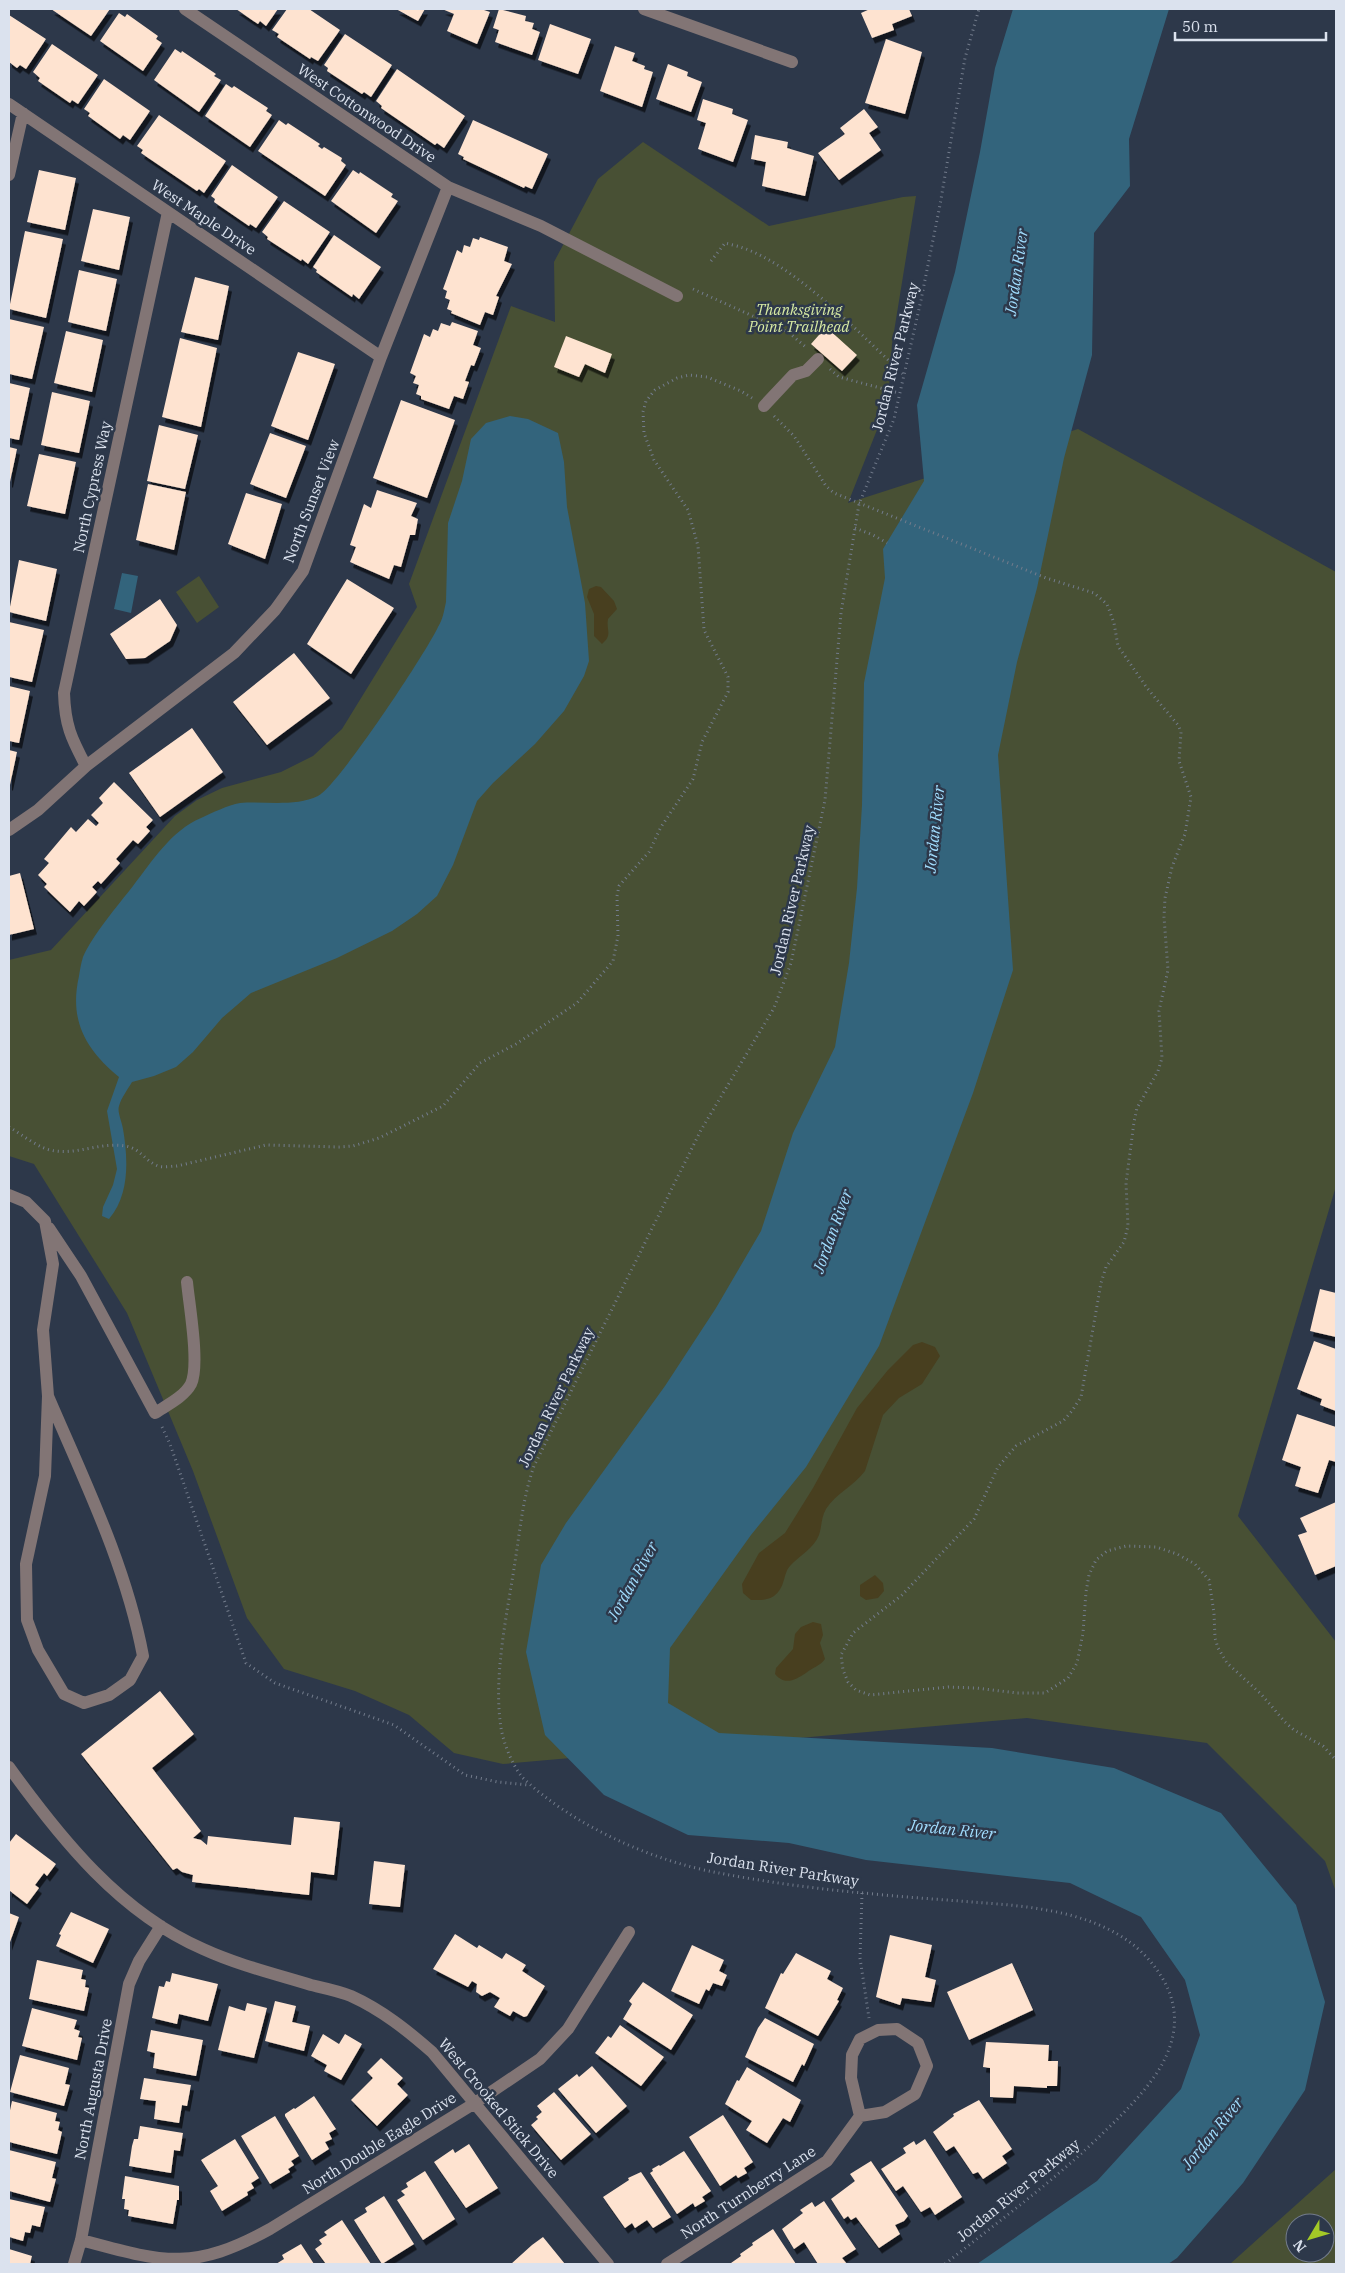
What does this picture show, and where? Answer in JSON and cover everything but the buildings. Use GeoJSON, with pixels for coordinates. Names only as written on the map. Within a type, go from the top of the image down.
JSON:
{"type":"FeatureCollection","features":[{"type":"Feature","properties":{"kind":"street","name":"West Cottonwood Drive"},"geometry":{"type":"LineString","coordinates":[[185,9],[448,187],[541,226],[677,296]]}},
{"type":"Feature","properties":{"kind":"street"},"geometry":{"type":"LineString","coordinates":[[644,9],[792,62]]}},
{"type":"Feature","properties":{"kind":"street","name":"West Maple Drive"},"geometry":{"type":"LineString","coordinates":[[9,104],[381,357]]}},
{"type":"Feature","properties":{"kind":"street"},"geometry":{"type":"LineString","coordinates":[[9,175],[22,113]]}},
{"type":"Feature","properties":{"kind":"street","name":"North Sunset View"},"geometry":{"type":"LineString","coordinates":[[9,830],[38,810],[86,766],[234,652],[275,610],[303,571],[381,357],[448,187]]}},
{"type":"Feature","properties":{"kind":"street","name":"North Cypress Way"},"geometry":{"type":"LineString","coordinates":[[86,766],[71,737],[65,717],[64,693],[168,212]]}},
{"type":"Feature","properties":{"kind":"street"},"geometry":{"type":"LineString","coordinates":[[764,406],[793,375],[806,371],[818,359]]}},
{"type":"Feature","properties":{"kind":"street"},"geometry":{"type":"LineString","coordinates":[[9,1195],[26,1202],[45,1221],[81,1276],[155,1413],[183,1394],[192,1383],[194,1354],[187,1282]]}},
{"type":"Feature","properties":{"kind":"street"},"geometry":{"type":"LineString","coordinates":[[45,1221],[53,1264],[43,1330],[48,1396],[45,1476],[26,1564],[28,1620],[38,1650],[64,1694],[84,1703],[109,1695],[130,1680],[143,1656],[136,1618],[102,1523],[48,1396]]}},
{"type":"Feature","properties":{"kind":"street","name":"West Crooked Stick Drive"},"geometry":{"type":"LineString","coordinates":[[9,1767],[81,1858],[129,1904],[161,1926],[202,1949],[229,1960],[351,1996],[382,2013],[409,2032],[432,2052],[608,2264]]}},
{"type":"Feature","properties":{"kind":"street"},"geometry":{"type":"LineString","coordinates":[[9,1790],[18,1780]]}},
{"type":"Feature","properties":{"kind":"street","name":"North Augusta Drive"},"geometry":{"type":"LineString","coordinates":[[74,2264],[81,2240],[129,1984],[139,1961],[161,1926]]}},
{"type":"Feature","properties":{"kind":"street","name":"North Double Eagle Drive"},"geometry":{"type":"LineString","coordinates":[[81,2240],[138,2256],[161,2260],[180,2260],[219,2253],[244,2243],[270,2229],[475,2103],[540,2059],[554,2046],[578,2014],[629,1932]]}},
{"type":"Feature","properties":{"kind":"street"},"geometry":{"type":"LineString","coordinates":[[897,2029],[918,2043],[927,2066],[915,2094],[885,2112],[860,2116],[851,2078],[852,2055],[860,2039],[878,2030],[897,2029]]}},
{"type":"Feature","properties":{"kind":"street","name":"North Turnberry Lane"},"geometry":{"type":"LineString","coordinates":[[666,2264],[827,2161],[860,2116]]}},
{"type":"Feature","properties":{"kind":"path","name":"Jordan River Parkway"},"geometry":{"type":"LineString","coordinates":[[945,2264],[1068,2167],[1142,2093],[1161,2066],[1174,2033],[1175,2008],[1160,1974],[1142,1953],[1122,1937],[1094,1923],[1068,1914],[1026,1906],[862,1893],[718,1873],[671,1860],[611,1836],[580,1820],[530,1785],[516,1768],[504,1738],[499,1697],[509,1602],[528,1482],[598,1334],[683,1164],[767,1021],[779,996],[791,963],[826,800],[841,613],[859,504],[888,435],[899,393],[921,300],[940,205],[965,58],[979,9]]}},
{"type":"Feature","properties":{"kind":"path"},"geometry":{"type":"LineString","coordinates":[[712,261],[725,242],[751,251],[782,269],[820,297],[903,375]]}},
{"type":"Feature","properties":{"kind":"path"},"geometry":{"type":"LineString","coordinates":[[693,289],[788,332],[839,377],[899,393]]}},
{"type":"Feature","properties":{"kind":"path"},"geometry":{"type":"LineString","coordinates":[[9,1127],[41,1146],[56,1152],[111,1144],[126,1146],[135,1148],[157,1166],[177,1166],[266,1145],[346,1147],[380,1138],[442,1106],[480,1063],[548,1024],[585,994],[614,961],[618,936],[617,896],[619,886],[649,852],[661,827],[693,779],[702,742],[728,692],[728,677],[704,630],[698,546],[688,510],[654,460],[644,433],[643,412],[646,401],[655,390],[676,378],[689,375],[707,377],[741,391],[764,406],[794,436],[826,486],[839,495],[1046,578],[1094,593],[1107,604],[1114,623],[1118,646],[1147,688],[1178,724],[1181,732],[1179,761],[1191,797],[1184,834],[1172,867],[1165,898],[1164,917],[1168,970],[1159,1011],[1162,1058],[1158,1071],[1137,1108],[1126,1183],[1128,1226],[1124,1242],[1106,1267],[1100,1282],[1081,1397],[1063,1422],[1016,1446],[998,1467],[974,1519],[902,1595],[853,1634],[841,1655],[843,1670],[848,1682],[856,1690],[870,1695],[948,1687],[1018,1693],[1045,1693],[1068,1678],[1077,1663],[1083,1633],[1086,1592],[1090,1574],[1096,1560],[1107,1551],[1126,1546],[1156,1547],[1177,1554],[1195,1564],[1208,1580],[1218,1648],[1228,1663],[1261,1694],[1284,1722],[1294,1730],[1323,1746],[1336,1760]]}},
{"type":"Feature","properties":{"kind":"path"},"geometry":{"type":"LineString","coordinates":[[855,528],[873,535],[886,543]]}},
{"type":"Feature","properties":{"kind":"path"},"geometry":{"type":"LineString","coordinates":[[155,1413],[170,1444],[246,1663],[275,1683],[394,1725],[465,1775],[498,1782],[530,1785]]}},
{"type":"Feature","properties":{"kind":"path"},"geometry":{"type":"LineString","coordinates":[[862,1893],[860,1958],[868,2017],[878,2030]]}},
{"type":"Feature","properties":{"kind":"green space","name":"Thanksgiving Point Trailhead"},"geometry":{"type":"Polygon","coordinates":[[[643,142],[769,226],[903,197],[916,196],[892,344],[888,402],[848,503],[1078,429],[1336,572],[1336,1186],[1238,1516],[1336,1642],[1336,1892],[1325,1861],[1207,1743],[1027,1718],[503,1764],[454,1753],[409,1715],[355,1691],[284,1669],[247,1618],[193,1471],[127,1313],[34,1164],[9,1156],[9,960],[51,950],[175,816],[197,800],[222,788],[281,772],[313,756],[342,729],[417,607],[409,584],[511,306],[555,322],[554,262],[598,179],[643,142]]]}},
{"type":"Feature","properties":{"kind":"green space"},"geometry":{"type":"Polygon","coordinates":[[[199,576],[219,607],[197,623],[176,592],[199,576]]]}},
{"type":"Feature","properties":{"kind":"green space"},"geometry":{"type":"Polygon","coordinates":[[[1336,2169],[1336,2264],[1230,2264],[1285,2215],[1285,2263],[1335,2263],[1335,2213],[1287,2213],[1336,2169]]]}},
{"type":"Feature","properties":{"kind":"sand"},"geometry":{"type":"Polygon","coordinates":[[[596,586],[601,587],[614,601],[617,609],[608,619],[608,635],[602,644],[594,636],[594,614],[587,597],[589,589],[596,586]]]}},
{"type":"Feature","properties":{"kind":"sand"},"geometry":{"type":"Polygon","coordinates":[[[922,1342],[935,1347],[940,1356],[922,1384],[899,1398],[883,1415],[865,1471],[830,1503],[823,1516],[817,1540],[788,1569],[778,1592],[768,1599],[751,1600],[743,1593],[742,1584],[759,1553],[785,1533],[813,1488],[857,1408],[888,1370],[913,1345],[922,1342]]]}},
{"type":"Feature","properties":{"kind":"sand"},"geometry":{"type":"Polygon","coordinates":[[[875,1575],[883,1583],[884,1591],[878,1598],[866,1600],[860,1596],[860,1585],[875,1575]]]}},
{"type":"Feature","properties":{"kind":"sand"},"geometry":{"type":"Polygon","coordinates":[[[813,1622],[821,1624],[823,1635],[820,1643],[825,1659],[798,1678],[786,1681],[779,1678],[775,1674],[776,1668],[793,1649],[795,1634],[801,1627],[813,1622]]]}},
{"type":"Feature","properties":{"kind":"water","name":"Jordan River"},"geometry":{"type":"Polygon","coordinates":[[[1013,9],[1169,9],[1129,139],[1130,186],[1094,233],[1092,355],[1064,458],[1037,588],[1017,662],[998,755],[1013,970],[973,1093],[879,1346],[806,1467],[751,1535],[670,1648],[668,1703],[719,1733],[992,1748],[1114,1768],[1221,1813],[1296,1905],[1325,2002],[1305,2090],[1243,2183],[1177,2258],[1168,2264],[977,2264],[1097,2181],[1181,2089],[1200,2035],[1185,1980],[1141,1917],[1070,1883],[866,1860],[789,1843],[688,1835],[604,1795],[545,1735],[526,1652],[541,1565],[566,1523],[665,1386],[716,1308],[761,1231],[793,1133],[835,1047],[849,963],[857,888],[862,805],[864,683],[885,578],[883,549],[924,481],[917,405],[955,272],[995,68],[1013,9]]]}},
{"type":"Feature","properties":{"kind":"water"},"geometry":{"type":"Polygon","coordinates":[[[510,416],[528,419],[558,433],[564,462],[567,507],[585,603],[589,661],[584,676],[564,711],[535,744],[493,783],[477,801],[453,865],[437,896],[417,914],[392,931],[337,958],[251,993],[222,1018],[193,1052],[176,1067],[132,1082],[121,1100],[119,1108],[126,1152],[124,1188],[121,1199],[109,1219],[102,1216],[103,1207],[113,1185],[117,1169],[107,1111],[119,1077],[97,1056],[82,1033],[78,1020],[76,992],[83,957],[87,949],[155,856],[181,830],[201,818],[230,805],[240,803],[290,803],[318,796],[344,769],[400,689],[441,621],[446,602],[448,523],[462,481],[471,439],[486,423],[510,416]]]}},
{"type":"Feature","properties":{"kind":"water"},"geometry":{"type":"Polygon","coordinates":[[[122,573],[138,576],[131,613],[114,609],[122,573]]]}}]}
